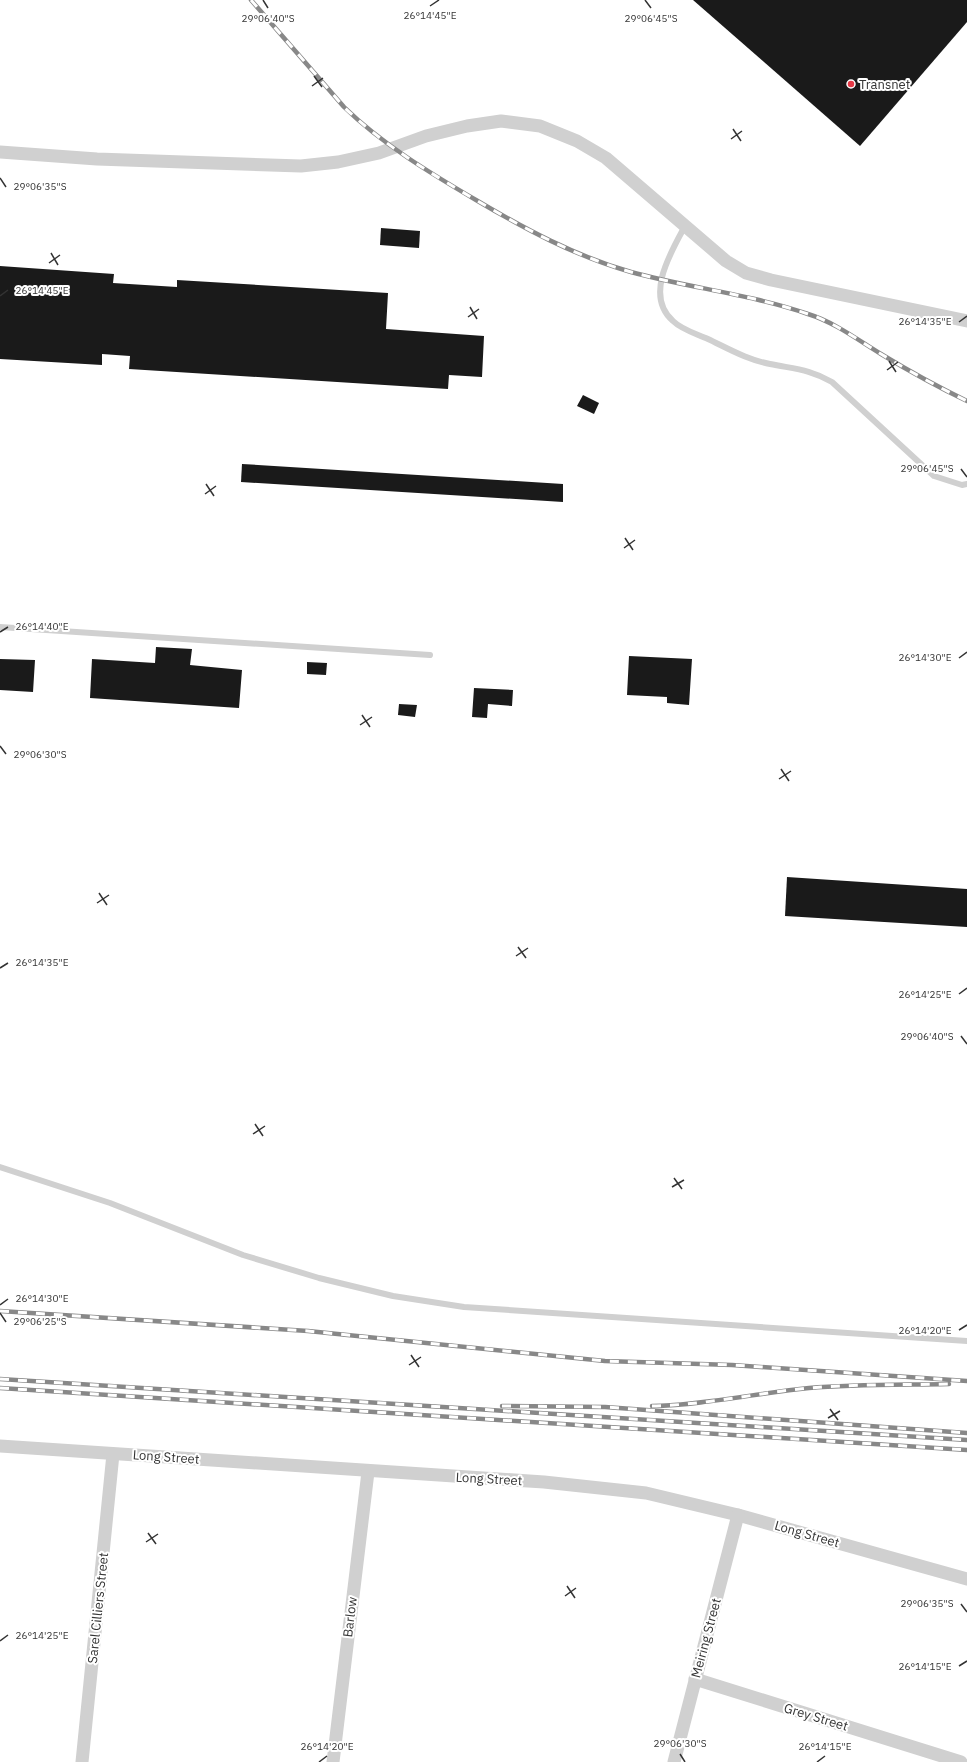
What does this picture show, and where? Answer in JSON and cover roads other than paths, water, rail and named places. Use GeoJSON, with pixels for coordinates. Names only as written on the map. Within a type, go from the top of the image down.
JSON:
{"type":"FeatureCollection","features":[{"type":"Feature","properties":{"kind":"street"},"geometry":{"type":"LineString","coordinates":[[0,152],[97,159],[301,166],[338,162],[379,153],[426,136],[467,126],[501,121],[540,126],[577,141],[606,158],[726,261],[746,273],[771,280],[967,321]]}},
{"type":"Feature","properties":{"kind":"street","name":"Long Street"},"geometry":{"type":"LineString","coordinates":[[0,1446],[368,1472],[544,1482],[624,1490],[738,1515],[967,1579]]}},
{"type":"Feature","properties":{"kind":"street","name":"Sarel Cilliers Street"},"geometry":{"type":"LineString","coordinates":[[82,1762],[113,1454]]}},
{"type":"Feature","properties":{"kind":"street","name":"Barlow"},"geometry":{"type":"LineString","coordinates":[[333,1762],[368,1472]]}},
{"type":"Feature","properties":{"kind":"street","name":"Meiring Street"},"geometry":{"type":"LineString","coordinates":[[674,1762],[738,1515]]}},
{"type":"Feature","properties":{"kind":"street","name":"Grey Street"},"geometry":{"type":"LineString","coordinates":[[695,1679],[961,1762]]}},
{"type":"Feature","properties":{"kind":"lane"},"geometry":{"type":"LineString","coordinates":[[685,226],[670,254],[662,279],[660,299],[672,321],[750,359],[802,369],[818,374],[832,382],[934,476],[967,484]]}},
{"type":"Feature","properties":{"kind":"lane"},"geometry":{"type":"LineString","coordinates":[[0,628],[430,655]]}},
{"type":"Feature","properties":{"kind":"lane"},"geometry":{"type":"LineString","coordinates":[[0,1168],[110,1203],[244,1255],[319,1278],[393,1296],[487,1309],[967,1341]]}},
{"type":"Feature","properties":{"kind":"railway"},"geometry":{"type":"LineString","coordinates":[[251,0],[344,107],[359,121],[390,146],[459,190],[513,221],[570,250],[610,266],[653,278],[764,301],[818,317],[846,332],[913,373],[967,401]]}},
{"type":"Feature","properties":{"kind":"railway"},"geometry":{"type":"LineString","coordinates":[[0,1311],[308,1331],[605,1361],[732,1365],[967,1381]]}},
{"type":"Feature","properties":{"kind":"railway"},"geometry":{"type":"LineString","coordinates":[[0,1379],[967,1440]]}},
{"type":"Feature","properties":{"kind":"railway"},"geometry":{"type":"LineString","coordinates":[[652,1406],[711,1401],[809,1388],[862,1385],[949,1384]]}},
{"type":"Feature","properties":{"kind":"railway"},"geometry":{"type":"LineString","coordinates":[[0,1388],[967,1450]]}},
{"type":"Feature","properties":{"kind":"railway"},"geometry":{"type":"LineString","coordinates":[[502,1406],[605,1407],[967,1433]]}},
{"type":"Feature","properties":{"kind":"place","name":"Transnet"},"geometry":{"type":"Point","coordinates":[851,84]}}]}
